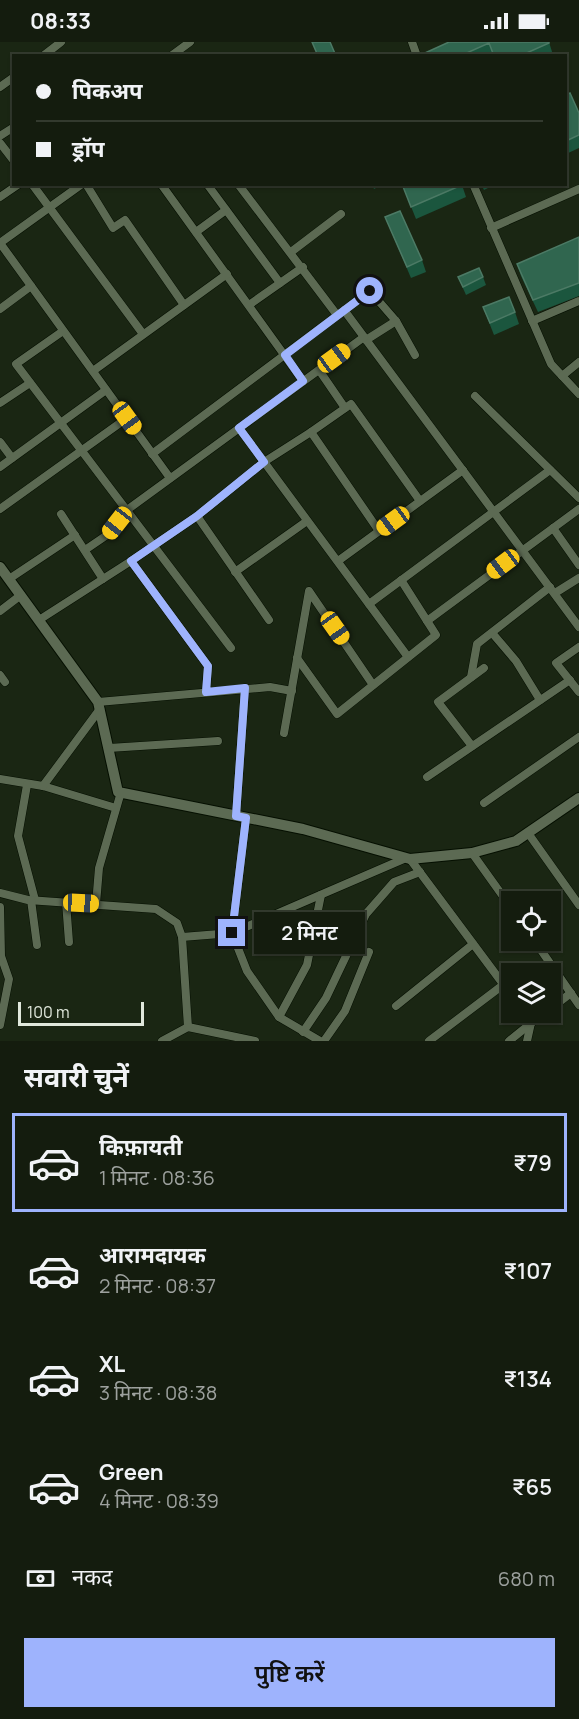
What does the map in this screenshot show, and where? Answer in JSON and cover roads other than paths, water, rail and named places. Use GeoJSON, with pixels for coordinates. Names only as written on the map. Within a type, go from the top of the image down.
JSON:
{"type":"FeatureCollection","features":[{"type":"Feature","properties":{"kind":"street"},"geometry":{"type":"LineString","coordinates":[[46,54],[61,42]]}},
{"type":"Feature","properties":{"kind":"street"},"geometry":{"type":"LineString","coordinates":[[174,54],[190,42]]}},
{"type":"Feature","properties":{"kind":"street"},"geometry":{"type":"LineString","coordinates":[[0,143],[12,158]]}},
{"type":"Feature","properties":{"kind":"street"},"geometry":{"type":"LineString","coordinates":[[0,197],[16,186]]}},
{"type":"Feature","properties":{"kind":"street"},"geometry":{"type":"LineString","coordinates":[[33,186],[143,334]]}},
{"type":"Feature","properties":{"kind":"street"},"geometry":{"type":"LineString","coordinates":[[79,186],[0,243],[170,478]]}},
{"type":"Feature","properties":{"kind":"street"},"geometry":{"type":"LineString","coordinates":[[87,186],[113,228],[125,220],[184,305]]}},
{"type":"Feature","properties":{"kind":"street"},"geometry":{"type":"LineString","coordinates":[[162,186],[303,381]]}},
{"type":"Feature","properties":{"kind":"street"},"geometry":{"type":"LineString","coordinates":[[208,186],[280,283]]}},
{"type":"Feature","properties":{"kind":"street"},"geometry":{"type":"LineString","coordinates":[[240,186],[303,267],[365,338],[579,627]]}},
{"type":"Feature","properties":{"kind":"street"},"geometry":{"type":"LineString","coordinates":[[474,186],[551,364],[579,394]]}},
{"type":"Feature","properties":{"kind":"street"},"geometry":{"type":"LineString","coordinates":[[491,228],[579,189]]}},
{"type":"Feature","properties":{"kind":"street"},"geometry":{"type":"LineString","coordinates":[[196,232],[226,210]]}},
{"type":"Feature","properties":{"kind":"street"},"geometry":{"type":"LineString","coordinates":[[291,252],[341,214]]}},
{"type":"Feature","properties":{"kind":"street"},"geometry":{"type":"LineString","coordinates":[[249,305],[303,267]]}},
{"type":"Feature","properties":{"kind":"street"},"geometry":{"type":"LineString","coordinates":[[93,371],[227,274]]}},
{"type":"Feature","properties":{"kind":"street"},"geometry":{"type":"LineString","coordinates":[[0,309],[31,286]]}},
{"type":"Feature","properties":{"kind":"street"},"geometry":{"type":"LineString","coordinates":[[152,454],[370,291],[396,321],[415,355]]}},
{"type":"Feature","properties":{"kind":"street"},"geometry":{"type":"LineString","coordinates":[[532,321],[579,301]]}},
{"type":"Feature","properties":{"kind":"street"},"geometry":{"type":"LineString","coordinates":[[85,550],[107,535],[127,510],[170,478],[319,369],[365,338],[396,321]]}},
{"type":"Feature","properties":{"kind":"street"},"geometry":{"type":"LineString","coordinates":[[63,331],[16,364],[231,648]]}},
{"type":"Feature","properties":{"kind":"street"},"geometry":{"type":"LineString","coordinates":[[562,376],[579,362]]}},
{"type":"Feature","properties":{"kind":"street"},"geometry":{"type":"LineString","coordinates":[[319,369],[345,408]]}},
{"type":"Feature","properties":{"kind":"street"},"geometry":{"type":"LineString","coordinates":[[0,403],[30,383]]}},
{"type":"Feature","properties":{"kind":"street"},"geometry":{"type":"LineString","coordinates":[[0,467],[106,390]]}},
{"type":"Feature","properties":{"kind":"street"},"geometry":{"type":"LineString","coordinates":[[475,396],[579,498]]}},
{"type":"Feature","properties":{"kind":"street"},"geometry":{"type":"LineString","coordinates":[[39,620],[197,516],[264,462],[351,404],[420,501]]}},
{"type":"Feature","properties":{"kind":"street"},"geometry":{"type":"LineString","coordinates":[[0,509],[127,418]]}},
{"type":"Feature","properties":{"kind":"street"},"geometry":{"type":"LineString","coordinates":[[239,428],[408,657]]}},
{"type":"Feature","properties":{"kind":"street"},"geometry":{"type":"LineString","coordinates":[[311,432],[379,531]]}},
{"type":"Feature","properties":{"kind":"street"},"geometry":{"type":"LineString","coordinates":[[0,442],[12,458]]}},
{"type":"Feature","properties":{"kind":"street"},"geometry":{"type":"LineString","coordinates":[[338,561],[463,470]]}},
{"type":"Feature","properties":{"kind":"street"},"geometry":{"type":"LineString","coordinates":[[369,604],[550,470]]}},
{"type":"Feature","properties":{"kind":"street"},"geometry":{"type":"LineString","coordinates":[[427,621],[579,509]]}},
{"type":"Feature","properties":{"kind":"street"},"geometry":{"type":"LineString","coordinates":[[61,514],[104,579]]}},
{"type":"Feature","properties":{"kind":"street"},"geometry":{"type":"LineString","coordinates":[[197,516],[269,620]]}},
{"type":"Feature","properties":{"kind":"street"},"geometry":{"type":"LineString","coordinates":[[235,572],[307,520]]}},
{"type":"Feature","properties":{"kind":"street"},"geometry":{"type":"LineString","coordinates":[[553,528],[579,565]]}},
{"type":"Feature","properties":{"kind":"street"},"geometry":{"type":"LineString","coordinates":[[9,579],[75,535]]}},
{"type":"Feature","properties":{"kind":"street"},"geometry":{"type":"LineString","coordinates":[[131,561],[208,666],[206,692]]}},
{"type":"Feature","properties":{"kind":"street"},"geometry":{"type":"LineString","coordinates":[[0,567],[99,705],[118,792],[303,829],[408,858],[501,982]]}},
{"type":"Feature","properties":{"kind":"street"},"geometry":{"type":"LineString","coordinates":[[471,677],[477,644],[553,590],[579,578]]}},
{"type":"Feature","properties":{"kind":"street"},"geometry":{"type":"LineString","coordinates":[[297,658],[337,714],[436,635],[400,580]]}},
{"type":"Feature","properties":{"kind":"street"},"geometry":{"type":"LineString","coordinates":[[284,733],[309,591],[373,685]]}},
{"type":"Feature","properties":{"kind":"street"},"geometry":{"type":"LineString","coordinates":[[0,610],[21,595]]}},
{"type":"Feature","properties":{"kind":"street"},"geometry":{"type":"LineString","coordinates":[[493,634],[516,661],[540,700]]}},
{"type":"Feature","properties":{"kind":"street"},"geometry":{"type":"LineString","coordinates":[[579,647],[556,663],[579,692]]}},
{"type":"Feature","properties":{"kind":"street"},"geometry":{"type":"LineString","coordinates":[[472,746],[438,702],[484,668]]}},
{"type":"Feature","properties":{"kind":"street"},"geometry":{"type":"LineString","coordinates":[[427,777],[570,680]]}},
{"type":"Feature","properties":{"kind":"street"},"geometry":{"type":"LineString","coordinates":[[43,786],[99,705],[245,688],[270,687],[292,691]]}},
{"type":"Feature","properties":{"kind":"street"},"geometry":{"type":"LineString","coordinates":[[245,688],[241,817],[232,933],[247,971],[279,1017],[322,1041],[345,1011],[369,952]]}},
{"type":"Feature","properties":{"kind":"street"},"geometry":{"type":"LineString","coordinates":[[484,803],[579,737]]}},
{"type":"Feature","properties":{"kind":"street"},"geometry":{"type":"LineString","coordinates":[[109,748],[218,741]]}},
{"type":"Feature","properties":{"kind":"street"},"geometry":{"type":"LineString","coordinates":[[0,779],[43,786],[116,808]]}},
{"type":"Feature","properties":{"kind":"street"},"geometry":{"type":"LineString","coordinates":[[27,785],[18,836],[33,900],[37,945]]}},
{"type":"Feature","properties":{"kind":"street"},"geometry":{"type":"LineString","coordinates":[[96,904],[99,868],[121,792]]}},
{"type":"Feature","properties":{"kind":"street"},"geometry":{"type":"LineString","coordinates":[[182,937],[232,933],[408,858],[472,854],[516,841],[579,798]]}},
{"type":"Feature","properties":{"kind":"street"},"geometry":{"type":"LineString","coordinates":[[528,833],[579,905]]}},
{"type":"Feature","properties":{"kind":"street"},"geometry":{"type":"LineString","coordinates":[[472,854],[501,894]]}},
{"type":"Feature","properties":{"kind":"street"},"geometry":{"type":"LineString","coordinates":[[303,1032],[326,998],[366,914],[394,882],[420,872]]}},
{"type":"Feature","properties":{"kind":"street"},"geometry":{"type":"LineString","coordinates":[[0,893],[33,900],[156,909],[177,923],[182,937],[188,1028]]}},
{"type":"Feature","properties":{"kind":"street"},"geometry":{"type":"LineString","coordinates":[[279,1017],[307,965],[321,894]]}},
{"type":"Feature","properties":{"kind":"street"},"geometry":{"type":"LineString","coordinates":[[66,902],[69,942]]}},
{"type":"Feature","properties":{"kind":"street"},"geometry":{"type":"LineString","coordinates":[[0,907],[0,956],[9,979],[0,1025]]}},
{"type":"Feature","properties":{"kind":"street"},"geometry":{"type":"LineString","coordinates":[[396,1006],[473,944]]}},
{"type":"Feature","properties":{"kind":"street"},"geometry":{"type":"LineString","coordinates":[[542,951],[579,1005]]}},
{"type":"Feature","properties":{"kind":"street"},"geometry":{"type":"LineString","coordinates":[[429,1041],[501,987]]}},
{"type":"Feature","properties":{"kind":"street"},"geometry":{"type":"LineString","coordinates":[[561,1001],[571,993]]}},
{"type":"Feature","properties":{"kind":"street"},"geometry":{"type":"LineString","coordinates":[[509,1041],[531,1023]]}},
{"type":"Feature","properties":{"kind":"street"},"geometry":{"type":"LineString","coordinates":[[527,1041],[531,1023]]}},
{"type":"Feature","properties":{"kind":"street"},"geometry":{"type":"LineString","coordinates":[[162,1041],[188,1028],[214,1037],[255,1041]]}}]}
